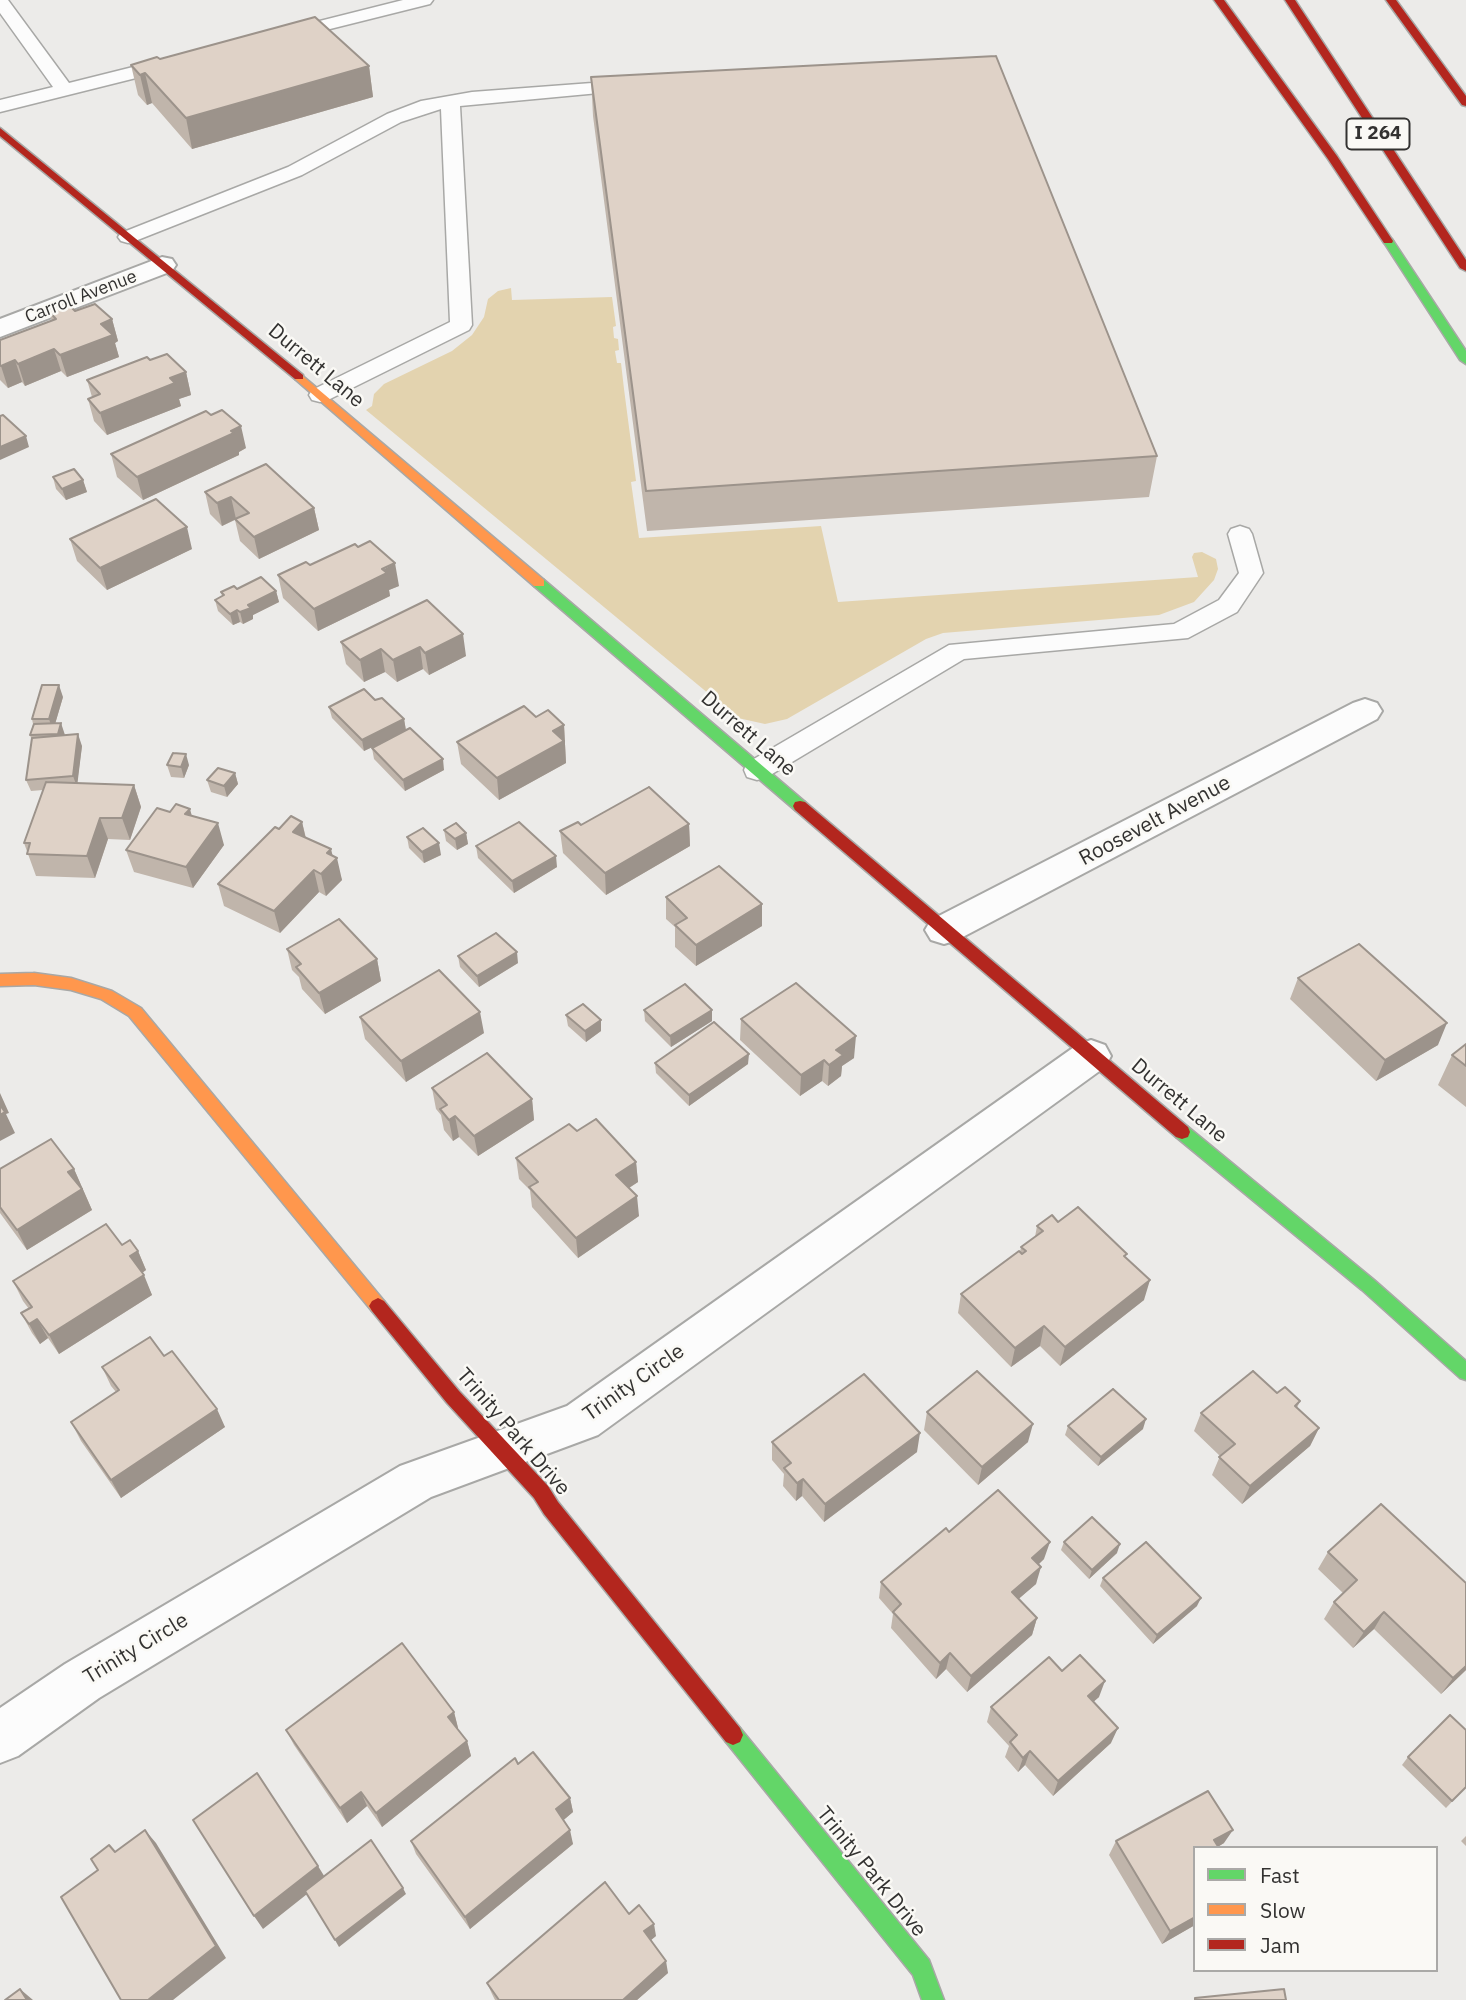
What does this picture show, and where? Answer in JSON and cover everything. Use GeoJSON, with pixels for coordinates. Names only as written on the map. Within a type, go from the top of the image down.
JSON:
{"type":"FeatureCollection","features":[{"type":"Feature","properties":{"kind":"main road"},"geometry":{"type":"LineString","coordinates":[[1219,0],[1333,158],[1466,360]]}},
{"type":"Feature","properties":{"kind":"main road","name":"I 264"},"geometry":{"type":"LineString","coordinates":[[1290,0],[1466,268]]}},
{"type":"Feature","properties":{"kind":"main road"},"geometry":{"type":"LineString","coordinates":[[1391,0],[1466,103]]}},
{"type":"Feature","properties":{"kind":"main road","name":"Durrett Lane"},"geometry":{"type":"LineString","coordinates":[[0,131],[320,395],[1091,1056],[1368,1285],[1466,1372]]}},
{"type":"Feature","properties":{"kind":"main road","name":"Trinity Park Drive"},"geometry":{"type":"LineString","coordinates":[[0,980],[34,979],[71,984],[106,995],[135,1012],[453,1396],[541,1492],[551,1508],[921,1968],[933,2000]]}},
{"type":"Feature","properties":{"kind":"street","name":"Carroll Avenue"},"geometry":{"type":"LineString","coordinates":[[0,329],[162,265]]}},
{"type":"Feature","properties":{"kind":"street","name":"Roosevelt Avenue"},"geometry":{"type":"LineString","coordinates":[[944,930],[1365,711]]}},
{"type":"Feature","properties":{"kind":"street","name":"Trinity Circle"},"geometry":{"type":"LineString","coordinates":[[0,1738],[82,1681],[416,1481],[582,1421],[1091,1056]]}},
{"type":"Feature","properties":{"kind":"lane"},"geometry":{"type":"LineString","coordinates":[[264,40],[424,0]]}},
{"type":"Feature","properties":{"kind":"lane"},"geometry":{"type":"LineString","coordinates":[[0,1],[65,90]]}},
{"type":"Feature","properties":{"kind":"lane"},"geometry":{"type":"LineString","coordinates":[[0,106],[185,60]]}},
{"type":"Feature","properties":{"kind":"lane"},"geometry":{"type":"LineString","coordinates":[[128,237],[295,170],[394,118],[428,106],[592,89]]}},
{"type":"Feature","properties":{"kind":"lane"},"geometry":{"type":"LineString","coordinates":[[320,395],[461,325],[450,102]]}},
{"type":"Feature","properties":{"kind":"lane"},"geometry":{"type":"LineString","coordinates":[[757,770],[958,651],[1180,632],[1228,606],[1251,573],[1240,534]]}},
{"type":"Feature","properties":{"kind":"shaded area"},"geometry":{"type":"Polygon","coordinates":[[[511,288],[512,300],[612,297],[616,326],[613,327],[614,338],[618,339],[619,350],[615,351],[617,363],[621,363],[636,481],[631,482],[639,538],[821,526],[838,602],[1198,577],[1192,557],[1194,553],[1202,552],[1216,559],[1218,569],[1214,580],[1194,602],[1159,615],[943,633],[926,639],[787,719],[765,724],[738,718],[366,410],[372,406],[374,394],[384,384],[452,351],[472,335],[484,317],[488,299],[498,291],[511,288]]]}},
{"type":"Feature","properties":{"kind":"building"},"geometry":{"type":"Polygon","coordinates":[[[315,17],[369,66],[186,118],[145,73],[140,75],[131,65],[157,57],[160,59],[315,17]]]}},
{"type":"Feature","properties":{"kind":"building"},"geometry":{"type":"Polygon","coordinates":[[[996,56],[1157,456],[646,491],[591,77],[996,56]]]}},
{"type":"Feature","properties":{"kind":"building"},"geometry":{"type":"Polygon","coordinates":[[[67,303],[75,311],[95,304],[112,319],[101,324],[113,335],[60,355],[54,349],[18,364],[15,360],[0,365],[0,340],[56,319],[48,310],[67,303]]]}},
{"type":"Feature","properties":{"kind":"building"},"geometry":{"type":"Polygon","coordinates":[[[167,354],[186,372],[170,378],[175,383],[100,413],[88,399],[100,394],[87,380],[147,357],[150,360],[167,354]]]}},
{"type":"Feature","properties":{"kind":"building"},"geometry":{"type":"Polygon","coordinates":[[[222,410],[241,426],[231,431],[234,433],[137,477],[111,454],[206,411],[211,415],[222,410]]]}},
{"type":"Feature","properties":{"kind":"building"},"geometry":{"type":"Polygon","coordinates":[[[3,415],[26,436],[0,447],[0,416],[3,415]]]}},
{"type":"Feature","properties":{"kind":"building"},"geometry":{"type":"Polygon","coordinates":[[[266,464],[314,508],[254,537],[235,519],[249,513],[231,497],[217,503],[205,492],[266,464]]]}},
{"type":"Feature","properties":{"kind":"building"},"geometry":{"type":"Polygon","coordinates":[[[74,469],[83,480],[62,489],[53,477],[74,469]]]}},
{"type":"Feature","properties":{"kind":"building"},"geometry":{"type":"Polygon","coordinates":[[[156,499],[187,527],[100,568],[70,539],[156,499]]]}},
{"type":"Feature","properties":{"kind":"building"},"geometry":{"type":"Polygon","coordinates":[[[370,541],[395,563],[382,569],[387,573],[314,609],[278,575],[306,562],[310,565],[355,544],[358,547],[370,541]]]}},
{"type":"Feature","properties":{"kind":"building"},"geometry":{"type":"Polygon","coordinates":[[[261,577],[276,591],[248,605],[251,608],[230,614],[215,600],[224,595],[221,592],[234,586],[237,589],[261,577]]]}},
{"type":"Feature","properties":{"kind":"building"},"geometry":{"type":"Polygon","coordinates":[[[427,600],[463,634],[425,653],[420,647],[393,660],[381,649],[360,660],[341,642],[427,600]]]}},
{"type":"Feature","properties":{"kind":"building"},"geometry":{"type":"Polygon","coordinates":[[[42,685],[59,685],[49,719],[32,719],[42,685]]]}},
{"type":"Feature","properties":{"kind":"building"},"geometry":{"type":"Polygon","coordinates":[[[364,689],[375,700],[382,698],[404,719],[362,740],[329,707],[364,689]]]}},
{"type":"Feature","properties":{"kind":"building"},"geometry":{"type":"Polygon","coordinates":[[[524,706],[536,717],[548,710],[564,725],[553,731],[564,741],[497,778],[457,742],[524,706]]]}},
{"type":"Feature","properties":{"kind":"building"},"geometry":{"type":"Polygon","coordinates":[[[61,723],[58,734],[30,735],[34,724],[61,723]]]}},
{"type":"Feature","properties":{"kind":"building"},"geometry":{"type":"Polygon","coordinates":[[[410,728],[443,759],[403,780],[372,748],[410,728]]]}},
{"type":"Feature","properties":{"kind":"building"},"geometry":{"type":"Polygon","coordinates":[[[78,734],[73,776],[26,780],[32,738],[78,734]]]}},
{"type":"Feature","properties":{"kind":"building"},"geometry":{"type":"Polygon","coordinates":[[[173,753],[186,754],[181,767],[167,765],[173,753]]]}},
{"type":"Feature","properties":{"kind":"building"},"geometry":{"type":"Polygon","coordinates":[[[218,768],[235,773],[224,786],[207,780],[218,768]]]}},
{"type":"Feature","properties":{"kind":"building"},"geometry":{"type":"Polygon","coordinates":[[[46,782],[134,785],[122,818],[100,818],[87,856],[27,854],[30,843],[24,843],[46,782]]]}},
{"type":"Feature","properties":{"kind":"building"},"geometry":{"type":"Polygon","coordinates":[[[649,787],[689,824],[605,873],[560,831],[578,822],[581,825],[649,787]]]}},
{"type":"Feature","properties":{"kind":"building"},"geometry":{"type":"Polygon","coordinates":[[[176,804],[190,809],[185,814],[218,823],[186,867],[126,850],[157,808],[170,812],[176,804]]]}},
{"type":"Feature","properties":{"kind":"building"},"geometry":{"type":"Polygon","coordinates":[[[291,816],[302,822],[293,832],[331,849],[327,853],[337,858],[321,874],[314,870],[274,911],[218,884],[275,827],[279,829],[291,816]]]}},
{"type":"Feature","properties":{"kind":"building"},"geometry":{"type":"Polygon","coordinates":[[[519,822],[556,856],[512,881],[476,846],[519,822]]]}},
{"type":"Feature","properties":{"kind":"building"},"geometry":{"type":"Polygon","coordinates":[[[456,823],[466,833],[455,839],[444,830],[456,823]]]}},
{"type":"Feature","properties":{"kind":"building"},"geometry":{"type":"Polygon","coordinates":[[[423,828],[439,843],[422,852],[407,837],[423,828]]]}},
{"type":"Feature","properties":{"kind":"building"},"geometry":{"type":"Polygon","coordinates":[[[719,866],[762,904],[696,945],[675,925],[687,918],[666,897],[719,866]]]}},
{"type":"Feature","properties":{"kind":"building"},"geometry":{"type":"Polygon","coordinates":[[[339,919],[377,959],[319,993],[296,967],[301,964],[287,949],[339,919]]]}},
{"type":"Feature","properties":{"kind":"building"},"geometry":{"type":"Polygon","coordinates":[[[496,933],[517,952],[477,976],[458,956],[496,933]]]}},
{"type":"Feature","properties":{"kind":"building"},"geometry":{"type":"Polygon","coordinates":[[[1359,944],[1447,1023],[1385,1060],[1298,978],[1359,944]]]}},
{"type":"Feature","properties":{"kind":"building"},"geometry":{"type":"Polygon","coordinates":[[[439,970],[480,1012],[401,1061],[360,1017],[439,970]]]}},
{"type":"Feature","properties":{"kind":"building"},"geometry":{"type":"Polygon","coordinates":[[[796,983],[856,1036],[836,1050],[843,1055],[829,1065],[824,1060],[801,1075],[741,1019],[796,983]]]}},
{"type":"Feature","properties":{"kind":"building"},"geometry":{"type":"Polygon","coordinates":[[[685,984],[712,1010],[670,1036],[644,1010],[685,984]]]}},
{"type":"Feature","properties":{"kind":"building"},"geometry":{"type":"Polygon","coordinates":[[[583,1004],[601,1020],[585,1031],[566,1015],[583,1004]]]}},
{"type":"Feature","properties":{"kind":"building"},"geometry":{"type":"Polygon","coordinates":[[[714,1022],[749,1054],[689,1095],[655,1063],[714,1022]]]}},
{"type":"Feature","properties":{"kind":"building"},"geometry":{"type":"Polygon","coordinates":[[[1466,1044],[1466,1066],[1452,1055],[1466,1044]]]}},
{"type":"Feature","properties":{"kind":"building"},"geometry":{"type":"Polygon","coordinates":[[[487,1053],[532,1099],[474,1136],[455,1116],[449,1120],[440,1109],[447,1105],[432,1088],[487,1053]]]}},
{"type":"Feature","properties":{"kind":"building"},"geometry":{"type":"Polygon","coordinates":[[[596,1119],[636,1162],[616,1175],[637,1196],[576,1238],[529,1187],[538,1182],[516,1158],[569,1124],[577,1131],[596,1119]]]}},
{"type":"Feature","properties":{"kind":"building"},"geometry":{"type":"Polygon","coordinates":[[[51,1139],[74,1169],[68,1172],[82,1189],[17,1230],[0,1207],[0,1169],[51,1139]]]}},
{"type":"Feature","properties":{"kind":"building"},"geometry":{"type":"Polygon","coordinates":[[[1078,1207],[1150,1280],[1065,1347],[1044,1326],[1015,1348],[961,1294],[1019,1251],[1022,1254],[1026,1251],[1021,1247],[1043,1231],[1037,1226],[1052,1215],[1058,1222],[1078,1207]]]}},
{"type":"Feature","properties":{"kind":"building"},"geometry":{"type":"Polygon","coordinates":[[[106,1224],[122,1245],[130,1240],[138,1251],[130,1256],[144,1275],[49,1335],[37,1319],[29,1324],[21,1313],[32,1307],[13,1281],[106,1224]]]}},
{"type":"Feature","properties":{"kind":"building"},"geometry":{"type":"Polygon","coordinates":[[[150,1337],[164,1356],[172,1351],[217,1409],[111,1480],[71,1422],[119,1390],[102,1367],[150,1337]]]}},
{"type":"Feature","properties":{"kind":"building"},"geometry":{"type":"Polygon","coordinates":[[[977,1371],[1033,1424],[982,1467],[927,1412],[977,1371]]]}},
{"type":"Feature","properties":{"kind":"building"},"geometry":{"type":"Polygon","coordinates":[[[1253,1371],[1277,1393],[1285,1387],[1300,1401],[1295,1406],[1319,1428],[1250,1486],[1219,1457],[1235,1444],[1201,1413],[1253,1371]]]}},
{"type":"Feature","properties":{"kind":"building"},"geometry":{"type":"Polygon","coordinates":[[[864,1374],[920,1433],[825,1504],[803,1479],[797,1483],[784,1468],[791,1463],[772,1442],[864,1374]]]}},
{"type":"Feature","properties":{"kind":"building"},"geometry":{"type":"Polygon","coordinates":[[[1113,1389],[1146,1419],[1101,1457],[1068,1426],[1113,1389]]]}},
{"type":"Feature","properties":{"kind":"building"},"geometry":{"type":"Polygon","coordinates":[[[998,1490],[1050,1542],[1032,1558],[1041,1567],[1012,1592],[1037,1618],[971,1676],[950,1653],[940,1663],[893,1612],[901,1604],[881,1582],[946,1528],[949,1532],[998,1490]]]}},
{"type":"Feature","properties":{"kind":"building"},"geometry":{"type":"Polygon","coordinates":[[[1381,1504],[1466,1583],[1466,1666],[1453,1678],[1384,1612],[1364,1632],[1334,1602],[1357,1580],[1328,1552],[1381,1504]]]}},
{"type":"Feature","properties":{"kind":"building"},"geometry":{"type":"Polygon","coordinates":[[[1092,1517],[1120,1544],[1092,1570],[1064,1542],[1092,1517]]]}},
{"type":"Feature","properties":{"kind":"building"},"geometry":{"type":"Polygon","coordinates":[[[1146,1542],[1201,1598],[1157,1635],[1103,1578],[1146,1542]]]}},
{"type":"Feature","properties":{"kind":"building"},"geometry":{"type":"Polygon","coordinates":[[[402,1643],[454,1712],[448,1717],[467,1741],[376,1813],[361,1792],[340,1808],[286,1730],[402,1643]]]}},
{"type":"Feature","properties":{"kind":"building"},"geometry":{"type":"Polygon","coordinates":[[[1080,1655],[1105,1681],[1088,1696],[1118,1728],[1058,1781],[1030,1751],[1023,1758],[1010,1742],[1017,1735],[991,1707],[1049,1657],[1062,1671],[1080,1655]]]}},
{"type":"Feature","properties":{"kind":"building"},"geometry":{"type":"Polygon","coordinates":[[[1450,1715],[1466,1730],[1466,1787],[1452,1801],[1408,1757],[1450,1715]]]}},
{"type":"Feature","properties":{"kind":"building"},"geometry":{"type":"Polygon","coordinates":[[[533,1752],[570,1798],[556,1809],[570,1830],[465,1917],[411,1841],[515,1758],[518,1764],[533,1752]]]}},
{"type":"Feature","properties":{"kind":"building"},"geometry":{"type":"Polygon","coordinates":[[[257,1773],[318,1866],[254,1916],[193,1820],[257,1773]]]}},
{"type":"Feature","properties":{"kind":"building"},"geometry":{"type":"Polygon","coordinates":[[[1208,1791],[1233,1830],[1214,1840],[1218,1846],[1193,1846],[1193,1918],[1170,1931],[1116,1841],[1208,1791]]]}},
{"type":"Feature","properties":{"kind":"building"},"geometry":{"type":"Polygon","coordinates":[[[145,1830],[216,1946],[148,2000],[121,2000],[61,1897],[98,1870],[91,1859],[109,1845],[115,1852],[145,1830]]]}},
{"type":"Feature","properties":{"kind":"building"},"geometry":{"type":"Polygon","coordinates":[[[371,1840],[403,1888],[335,1940],[305,1891],[371,1840]]]}},
{"type":"Feature","properties":{"kind":"building"},"geometry":{"type":"Polygon","coordinates":[[[605,1882],[629,1914],[639,1905],[654,1924],[644,1931],[666,1961],[623,2000],[499,2000],[487,1983],[605,1882]]]}},
{"type":"Feature","properties":{"kind":"building"},"geometry":{"type":"Polygon","coordinates":[[[20,1989],[27,2000],[5,2000],[20,1989]]]}},
{"type":"Feature","properties":{"kind":"building"},"geometry":{"type":"Polygon","coordinates":[[[1284,1989],[1286,2000],[1195,2000],[1195,1998],[1284,1989]]]}},
{"type":"Feature","properties":{"kind":"traffic: fast"},"geometry":{"type":"LineString","coordinates":[[1388,241],[1466,360]]}},
{"type":"Feature","properties":{"kind":"traffic: fast"},"geometry":{"type":"LineString","coordinates":[[539,583],[800,806]]}},
{"type":"Feature","properties":{"kind":"traffic: fast"},"geometry":{"type":"LineString","coordinates":[[1182,1132],[1368,1285],[1466,1372]]}},
{"type":"Feature","properties":{"kind":"traffic: fast"},"geometry":{"type":"LineString","coordinates":[[733,1735],[921,1968],[933,2000]]}},
{"type":"Feature","properties":{"kind":"traffic: slow"},"geometry":{"type":"LineString","coordinates":[[299,377],[539,583]]}},
{"type":"Feature","properties":{"kind":"traffic: slow"},"geometry":{"type":"LineString","coordinates":[[0,980],[34,979],[71,984],[106,995],[135,1012],[378,1306]]}},
{"type":"Feature","properties":{"kind":"traffic: jam"},"geometry":{"type":"LineString","coordinates":[[1219,0],[1333,158],[1388,241]]}},
{"type":"Feature","properties":{"kind":"traffic: jam"},"geometry":{"type":"LineString","coordinates":[[1290,0],[1466,268]]}},
{"type":"Feature","properties":{"kind":"traffic: jam"},"geometry":{"type":"LineString","coordinates":[[1391,0],[1466,103]]}},
{"type":"Feature","properties":{"kind":"traffic: jam"},"geometry":{"type":"LineString","coordinates":[[0,131],[299,377]]}},
{"type":"Feature","properties":{"kind":"traffic: jam"},"geometry":{"type":"LineString","coordinates":[[800,806],[1182,1132]]}},
{"type":"Feature","properties":{"kind":"traffic: jam"},"geometry":{"type":"LineString","coordinates":[[378,1306],[453,1397],[541,1492],[733,1735]]}}]}
